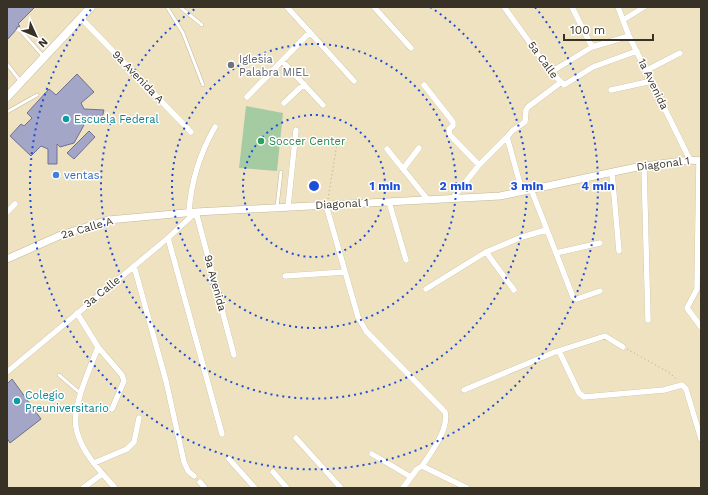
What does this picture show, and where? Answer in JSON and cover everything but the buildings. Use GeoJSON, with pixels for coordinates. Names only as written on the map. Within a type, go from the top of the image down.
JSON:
{"type":"FeatureCollection","features":[{"type":"Feature","properties":{"kind":"main road"},"geometry":{"type":"LineString","coordinates":[[7,96],[44,57],[83,20],[91,7]]}},
{"type":"Feature","properties":{"kind":"street"},"geometry":{"type":"LineString","coordinates":[[287,7],[354,81]]}},
{"type":"Feature","properties":{"kind":"street"},"geometry":{"type":"LineString","coordinates":[[374,7],[411,48]]}},
{"type":"Feature","properties":{"kind":"street","name":"5a Calle"},"geometry":{"type":"LineString","coordinates":[[504,7],[560,84],[566,85],[593,67],[637,51]]}},
{"type":"Feature","properties":{"kind":"street"},"geometry":{"type":"LineString","coordinates":[[572,7],[592,46]]}},
{"type":"Feature","properties":{"kind":"street","name":"1a Avenida"},"geometry":{"type":"LineString","coordinates":[[618,7],[629,36],[690,160]]}},
{"type":"Feature","properties":{"kind":"street"},"geometry":{"type":"LineString","coordinates":[[623,20],[644,7]]}},
{"type":"Feature","properties":{"kind":"street","name":"9a Avenida A"},"geometry":{"type":"LineString","coordinates":[[83,20],[190,132]]}},
{"type":"Feature","properties":{"kind":"street"},"geometry":{"type":"LineString","coordinates":[[247,97],[283,62],[310,32]]}},
{"type":"Feature","properties":{"kind":"street"},"geometry":{"type":"LineString","coordinates":[[552,72],[592,46],[629,36]]}},
{"type":"Feature","properties":{"kind":"street"},"geometry":{"type":"LineString","coordinates":[[646,70],[680,53]]}},
{"type":"Feature","properties":{"kind":"street"},"geometry":{"type":"LineString","coordinates":[[283,62],[323,105]]}},
{"type":"Feature","properties":{"kind":"street"},"geometry":{"type":"LineString","coordinates":[[611,90],[652,81]]}},
{"type":"Feature","properties":{"kind":"street"},"geometry":{"type":"LineString","coordinates":[[284,103],[304,84]]}},
{"type":"Feature","properties":{"kind":"street"},"geometry":{"type":"LineString","coordinates":[[453,198],[479,165],[512,131],[525,122],[528,107],[560,84]]}},
{"type":"Feature","properties":{"kind":"street"},"geometry":{"type":"LineString","coordinates":[[424,85],[453,122],[453,126],[449,129],[450,135],[479,165]]}},
{"type":"Feature","properties":{"kind":"street"},"geometry":{"type":"LineString","coordinates":[[192,212],[190,196],[204,146],[215,127]]}},
{"type":"Feature","properties":{"kind":"street"},"geometry":{"type":"LineString","coordinates":[[288,207],[296,130]]}},
{"type":"Feature","properties":{"kind":"street"},"geometry":{"type":"LineString","coordinates":[[507,137],[522,191]]}},
{"type":"Feature","properties":{"kind":"street"},"geometry":{"type":"LineString","coordinates":[[402,169],[419,148]]}},
{"type":"Feature","properties":{"kind":"street"},"geometry":{"type":"LineString","coordinates":[[387,149],[428,200]]}},
{"type":"Feature","properties":{"kind":"street","name":"Diagonal 1"},"geometry":{"type":"LineString","coordinates":[[192,212],[500,196],[644,166],[690,160],[700,161]]}},
{"type":"Feature","properties":{"kind":"street"},"geometry":{"type":"LineString","coordinates":[[700,161],[697,289],[687,308],[701,327]]}},
{"type":"Feature","properties":{"kind":"street"},"geometry":{"type":"LineString","coordinates":[[644,166],[648,320]]}},
{"type":"Feature","properties":{"kind":"street"},"geometry":{"type":"LineString","coordinates":[[612,172],[619,251]]}},
{"type":"Feature","properties":{"kind":"street"},"geometry":{"type":"LineString","coordinates":[[532,189],[546,230],[573,297],[577,299],[600,291]]}},
{"type":"Feature","properties":{"kind":"street"},"geometry":{"type":"LineString","coordinates":[[389,202],[406,260]]}},
{"type":"Feature","properties":{"kind":"street"},"geometry":{"type":"LineString","coordinates":[[7,212],[15,204]]}},
{"type":"Feature","properties":{"kind":"street"},"geometry":{"type":"LineString","coordinates":[[327,205],[358,317],[366,331],[445,412],[447,421],[444,430],[422,466],[417,469],[403,488]]}},
{"type":"Feature","properties":{"kind":"street","name":"3a Calle"},"geometry":{"type":"LineString","coordinates":[[7,372],[168,238],[192,212]]}},
{"type":"Feature","properties":{"kind":"street","name":"2a Calle A"},"geometry":{"type":"LineString","coordinates":[[7,259],[61,235],[108,220],[192,212]]}},
{"type":"Feature","properties":{"kind":"street","name":"9a Avenida"},"geometry":{"type":"LineString","coordinates":[[192,212],[234,355]]}},
{"type":"Feature","properties":{"kind":"street"},"geometry":{"type":"LineString","coordinates":[[426,289],[486,252],[522,237],[546,230]]}},
{"type":"Feature","properties":{"kind":"street"},"geometry":{"type":"LineString","coordinates":[[168,238],[222,434]]}},
{"type":"Feature","properties":{"kind":"street"},"geometry":{"type":"LineString","coordinates":[[556,253],[600,243]]}},
{"type":"Feature","properties":{"kind":"street"},"geometry":{"type":"LineString","coordinates":[[486,252],[514,290]]}},
{"type":"Feature","properties":{"kind":"street"},"geometry":{"type":"LineString","coordinates":[[134,266],[166,381],[184,462],[188,471],[194,476]]}},
{"type":"Feature","properties":{"kind":"street"},"geometry":{"type":"LineString","coordinates":[[285,276],[345,272]]}},
{"type":"Feature","properties":{"kind":"street"},"geometry":{"type":"LineString","coordinates":[[77,313],[98,347],[122,375],[124,381],[112,409]]}},
{"type":"Feature","properties":{"kind":"street"},"geometry":{"type":"LineString","coordinates":[[464,390],[559,351],[605,336],[623,347]]}},
{"type":"Feature","properties":{"kind":"street"},"geometry":{"type":"LineString","coordinates":[[98,347],[76,412],[76,432],[86,452],[102,474],[115,488]]}},
{"type":"Feature","properties":{"kind":"street"},"geometry":{"type":"LineString","coordinates":[[559,351],[579,393],[584,397],[664,390],[682,385],[686,389],[701,439]]}},
{"type":"Feature","properties":{"kind":"street"},"geometry":{"type":"LineString","coordinates":[[94,463],[128,449],[134,442],[138,418]]}},
{"type":"Feature","properties":{"kind":"street"},"geometry":{"type":"LineString","coordinates":[[296,438],[341,488]]}},
{"type":"Feature","properties":{"kind":"street"},"geometry":{"type":"LineString","coordinates":[[372,454],[411,477]]}},
{"type":"Feature","properties":{"kind":"street"},"geometry":{"type":"LineString","coordinates":[[229,459],[255,488]]}},
{"type":"Feature","properties":{"kind":"street"},"geometry":{"type":"LineString","coordinates":[[422,466],[467,488]]}},
{"type":"Feature","properties":{"kind":"street"},"geometry":{"type":"LineString","coordinates":[[273,472],[287,488]]}},
{"type":"Feature","properties":{"kind":"street"},"geometry":{"type":"LineString","coordinates":[[83,488],[102,474]]}},
{"type":"Feature","properties":{"kind":"street"},"geometry":{"type":"LineString","coordinates":[[200,482],[205,488]]}},
{"type":"Feature","properties":{"kind":"lane"},"geometry":{"type":"LineString","coordinates":[[167,7],[183,33],[203,85]]}},
{"type":"Feature","properties":{"kind":"lane"},"geometry":{"type":"LineString","coordinates":[[180,7],[202,25]]}},
{"type":"Feature","properties":{"kind":"lane"},"geometry":{"type":"LineString","coordinates":[[19,29],[44,57]]}},
{"type":"Feature","properties":{"kind":"lane"},"geometry":{"type":"LineString","coordinates":[[7,64],[21,82]]}},
{"type":"Feature","properties":{"kind":"lane"},"geometry":{"type":"LineString","coordinates":[[7,112],[36,95]]}},
{"type":"Feature","properties":{"kind":"lane"},"geometry":{"type":"LineString","coordinates":[[277,207],[281,172]]}},
{"type":"Feature","properties":{"kind":"lane"},"geometry":{"type":"LineString","coordinates":[[59,375],[82,395]]}},
{"type":"Feature","properties":{"kind":"path"},"geometry":{"type":"LineString","coordinates":[[327,205],[337,144]]}},
{"type":"Feature","properties":{"kind":"path"},"geometry":{"type":"LineString","coordinates":[[623,347],[670,373],[682,385]]}},
{"type":"Feature","properties":{"kind":"green space","name":"Soccer Center"},"geometry":{"type":"Polygon","coordinates":[[[246,106],[283,113],[277,171],[239,168],[246,106]]]}},
{"type":"Feature","properties":{"kind":"place","name":"Iglesia Palabra MIEL"},"geometry":{"type":"Point","coordinates":[231,65]}},
{"type":"Feature","properties":{"kind":"place","name":"Escuela Federal"},"geometry":{"type":"Point","coordinates":[66,119]}},
{"type":"Feature","properties":{"kind":"place","name":"Soccer Center"},"geometry":{"type":"Point","coordinates":[261,141]}},
{"type":"Feature","properties":{"kind":"place","name":"ventas"},"geometry":{"type":"Point","coordinates":[56,175]}},
{"type":"Feature","properties":{"kind":"place","name":"Colegio Preuniversitario"},"geometry":{"type":"Point","coordinates":[17,401]}}]}
